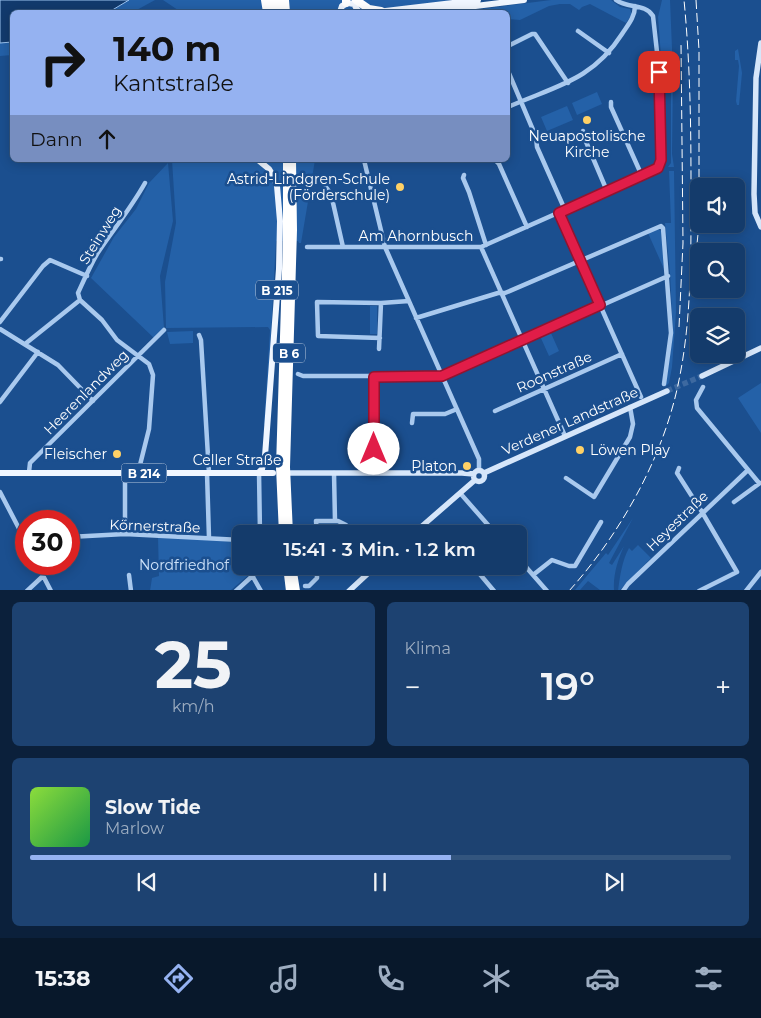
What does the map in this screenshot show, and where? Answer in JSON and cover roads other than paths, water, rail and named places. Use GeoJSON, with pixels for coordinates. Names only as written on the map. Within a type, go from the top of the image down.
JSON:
{"type":"FeatureCollection","features":[{"type":"Feature","properties":{"kind":"highway"},"geometry":{"type":"LineString","coordinates":[[350,1],[374,10]]}},
{"type":"Feature","properties":{"kind":"highway","name":"B 6"},"geometry":{"type":"LineString","coordinates":[[286,525],[283,467],[293,230],[288,162]]}},
{"type":"Feature","properties":{"kind":"highway"},"geometry":{"type":"LineString","coordinates":[[290,575],[293,590]]}},
{"type":"Feature","properties":{"kind":"main road"},"geometry":{"type":"LineString","coordinates":[[395,10],[478,0]]}},
{"type":"Feature","properties":{"kind":"main road"},"geometry":{"type":"LineString","coordinates":[[444,10],[524,0]]}},
{"type":"Feature","properties":{"kind":"main road"},"geometry":{"type":"LineString","coordinates":[[341,10],[342,6],[350,1]]}},
{"type":"Feature","properties":{"kind":"main road"},"geometry":{"type":"LineString","coordinates":[[761,42],[758,78],[758,165],[754,208],[761,227]]}},
{"type":"Feature","properties":{"kind":"main road","name":"B 215"},"geometry":{"type":"LineString","coordinates":[[260,162],[269,169],[275,181],[280,221],[265,456],[273,473]]}},
{"type":"Feature","properties":{"kind":"main road"},"geometry":{"type":"LineString","coordinates":[[702,376],[761,348]]}},
{"type":"Feature","properties":{"kind":"main road","name":"Verdener Landstraße"},"geometry":{"type":"LineString","coordinates":[[423,525],[478,475],[667,391]]}},
{"type":"Feature","properties":{"kind":"main road"},"geometry":{"type":"LineString","coordinates":[[259,472],[262,469],[265,456]]}},
{"type":"Feature","properties":{"kind":"main road","name":"Celler Straße"},"geometry":{"type":"LineString","coordinates":[[0,473],[259,472],[478,475]]}},
{"type":"Feature","properties":{"kind":"main road"},"geometry":{"type":"LineString","coordinates":[[273,473],[282,483],[285,525]]}},
{"type":"Feature","properties":{"kind":"main road"},"geometry":{"type":"LineString","coordinates":[[349,590],[366,575]]}},
{"type":"Feature","properties":{"kind":"street"},"geometry":{"type":"LineString","coordinates":[[510,106],[568,82],[594,67],[609,53],[634,15],[635,6],[626,6],[616,0]]}},
{"type":"Feature","properties":{"kind":"street","name":"Am Ahornbusch"},"geometry":{"type":"LineString","coordinates":[[307,247],[483,246],[658,168],[661,160],[660,93],[654,21],[649,10],[635,6]]}},
{"type":"Feature","properties":{"kind":"street"},"geometry":{"type":"LineString","coordinates":[[578,31],[584,33],[609,53]]}},
{"type":"Feature","properties":{"kind":"street"},"geometry":{"type":"LineString","coordinates":[[510,45],[535,34],[568,82]]}},
{"type":"Feature","properties":{"kind":"street"},"geometry":{"type":"LineString","coordinates":[[510,76],[536,137],[537,147],[565,210]]}},
{"type":"Feature","properties":{"kind":"street"},"geometry":{"type":"LineString","coordinates":[[611,102],[611,107],[642,176]]}},
{"type":"Feature","properties":{"kind":"street"},"geometry":{"type":"LineString","coordinates":[[584,131],[584,137],[607,191]]}},
{"type":"Feature","properties":{"kind":"street"},"geometry":{"type":"LineString","coordinates":[[364,162],[385,247],[479,459],[478,475]]}},
{"type":"Feature","properties":{"kind":"street"},"geometry":{"type":"LineString","coordinates":[[497,162],[527,227]]}},
{"type":"Feature","properties":{"kind":"street"},"geometry":{"type":"LineString","coordinates":[[464,175],[463,178],[469,192],[483,246],[565,436]]}},
{"type":"Feature","properties":{"kind":"street","name":"Steinweg"},"geometry":{"type":"LineString","coordinates":[[80,300],[78,293],[96,257],[134,203],[145,183]]}},
{"type":"Feature","properties":{"kind":"street"},"geometry":{"type":"LineString","coordinates":[[326,187],[331,194],[343,247]]}},
{"type":"Feature","properties":{"kind":"street"},"geometry":{"type":"LineString","coordinates":[[559,213],[641,397]]}},
{"type":"Feature","properties":{"kind":"street"},"geometry":{"type":"LineString","coordinates":[[416,318],[502,293],[661,226],[663,228],[668,276],[671,333],[664,384]]}},
{"type":"Feature","properties":{"kind":"street"},"geometry":{"type":"LineString","coordinates":[[0,322],[42,266],[50,260],[87,276]]}},
{"type":"Feature","properties":{"kind":"street"},"geometry":{"type":"LineString","coordinates":[[298,374],[303,376],[374,377],[442,376],[668,276]]}},
{"type":"Feature","properties":{"kind":"street"},"geometry":{"type":"LineString","coordinates":[[25,344],[80,300],[102,320],[117,340],[149,364],[154,384],[149,429],[138,473]]}},
{"type":"Feature","properties":{"kind":"street"},"geometry":{"type":"LineString","coordinates":[[380,338],[318,336],[318,302],[381,303],[409,301]]}},
{"type":"Feature","properties":{"kind":"street"},"geometry":{"type":"LineString","coordinates":[[379,349],[381,303]]}},
{"type":"Feature","properties":{"kind":"street"},"geometry":{"type":"LineString","coordinates":[[0,329],[58,365],[93,401]]}},
{"type":"Feature","properties":{"kind":"street","name":"Heerenlandweg"},"geometry":{"type":"LineString","coordinates":[[29,472],[30,463],[164,330]]}},
{"type":"Feature","properties":{"kind":"street"},"geometry":{"type":"LineString","coordinates":[[199,335],[201,340],[208,473],[208,538]]}},
{"type":"Feature","properties":{"kind":"street"},"geometry":{"type":"LineString","coordinates":[[0,402],[38,352]]}},
{"type":"Feature","properties":{"kind":"street","name":"Roonstraße"},"geometry":{"type":"LineString","coordinates":[[495,411],[622,354]]}},
{"type":"Feature","properties":{"kind":"street"},"geometry":{"type":"LineString","coordinates":[[373,473],[374,377]]}},
{"type":"Feature","properties":{"kind":"street"},"geometry":{"type":"LineString","coordinates":[[703,387],[696,400],[697,408],[760,483],[734,502]]}},
{"type":"Feature","properties":{"kind":"street"},"geometry":{"type":"LineString","coordinates":[[566,478],[594,497],[630,436],[633,424],[630,407]]}},
{"type":"Feature","properties":{"kind":"street"},"geometry":{"type":"LineString","coordinates":[[412,422],[413,414],[445,414],[457,409]]}},
{"type":"Feature","properties":{"kind":"street"},"geometry":{"type":"LineString","coordinates":[[679,468],[677,473],[737,572],[699,590]]}},
{"type":"Feature","properties":{"kind":"street","name":"Heyestraße"},"geometry":{"type":"LineString","coordinates":[[624,590],[702,512],[748,470]]}},
{"type":"Feature","properties":{"kind":"street"},"geometry":{"type":"LineString","coordinates":[[259,472],[260,525]]}},
{"type":"Feature","properties":{"kind":"street"},"geometry":{"type":"LineString","coordinates":[[125,473],[125,534]]}},
{"type":"Feature","properties":{"kind":"street"},"geometry":{"type":"LineString","coordinates":[[334,473],[335,521]]}},
{"type":"Feature","properties":{"kind":"street"},"geometry":{"type":"LineString","coordinates":[[0,492],[15,520]]}},
{"type":"Feature","properties":{"kind":"street"},"geometry":{"type":"LineString","coordinates":[[460,493],[488,525]]}},
{"type":"Feature","properties":{"kind":"street"},"geometry":{"type":"LineString","coordinates":[[316,525],[316,521],[335,521],[346,525]]}},
{"type":"Feature","properties":{"kind":"street"},"geometry":{"type":"LineString","coordinates":[[533,575],[552,560],[569,566],[575,566],[601,522]]}},
{"type":"Feature","properties":{"kind":"street","name":"Körnerstraße"},"geometry":{"type":"LineString","coordinates":[[80,536],[125,534],[232,539]]}},
{"type":"Feature","properties":{"kind":"street"},"geometry":{"type":"LineString","coordinates":[[527,568],[547,590]]}},
{"type":"Feature","properties":{"kind":"street"},"geometry":{"type":"LineString","coordinates":[[746,590],[761,572]]}},
{"type":"Feature","properties":{"kind":"street"},"geometry":{"type":"LineString","coordinates":[[129,575],[131,590]]}},
{"type":"Feature","properties":{"kind":"street"},"geometry":{"type":"LineString","coordinates":[[305,586],[309,586],[317,578],[317,575]]}},
{"type":"Feature","properties":{"kind":"street"},"geometry":{"type":"LineString","coordinates":[[481,575],[494,590]]}},
{"type":"Feature","properties":{"kind":"street"},"geometry":{"type":"LineString","coordinates":[[27,590],[43,576],[51,590]]}},
{"type":"Feature","properties":{"kind":"street"},"geometry":{"type":"LineString","coordinates":[[236,590],[252,577],[261,590]]}},
{"type":"Feature","properties":{"kind":"tunnel"},"geometry":{"type":"LineString","coordinates":[[667,391],[702,376]]}},
{"type":"Feature","properties":{"kind":"railway"},"geometry":{"type":"LineString","coordinates":[[570,590],[588,569],[622,521],[637,495],[650,468],[671,413],[683,360],[691,261],[690,116],[688,46],[684,0]]}},
{"type":"Feature","properties":{"kind":"railway"},"geometry":{"type":"LineString","coordinates":[[696,0],[699,50],[699,178]]}},
{"type":"Feature","properties":{"kind":"railway"},"geometry":{"type":"LineString","coordinates":[[679,327],[683,243],[681,42]]}},
{"type":"Feature","properties":{"kind":"railway"},"geometry":{"type":"LineString","coordinates":[[697,243],[698,233]]}},
{"type":"Feature","properties":{"kind":"place","name":"Neuapostolische Kirche"},"geometry":{"type":"Point","coordinates":[587,120]}},
{"type":"Feature","properties":{"kind":"place","name":"Astrid-Lindgren-Schule (Förderschule)"},"geometry":{"type":"Point","coordinates":[400,187]}},
{"type":"Feature","properties":{"kind":"place","name":"Löwen Play"},"geometry":{"type":"Point","coordinates":[580,450]}},
{"type":"Feature","properties":{"kind":"place","name":"Fleischer"},"geometry":{"type":"Point","coordinates":[117,454]}},
{"type":"Feature","properties":{"kind":"place","name":"Platon"},"geometry":{"type":"Point","coordinates":[467,466]}},
{"type":"Feature","properties":{"kind":"park label","name":"Nordfriedhof"},"geometry":{"type":"Point","coordinates":[184,565]}}]}
